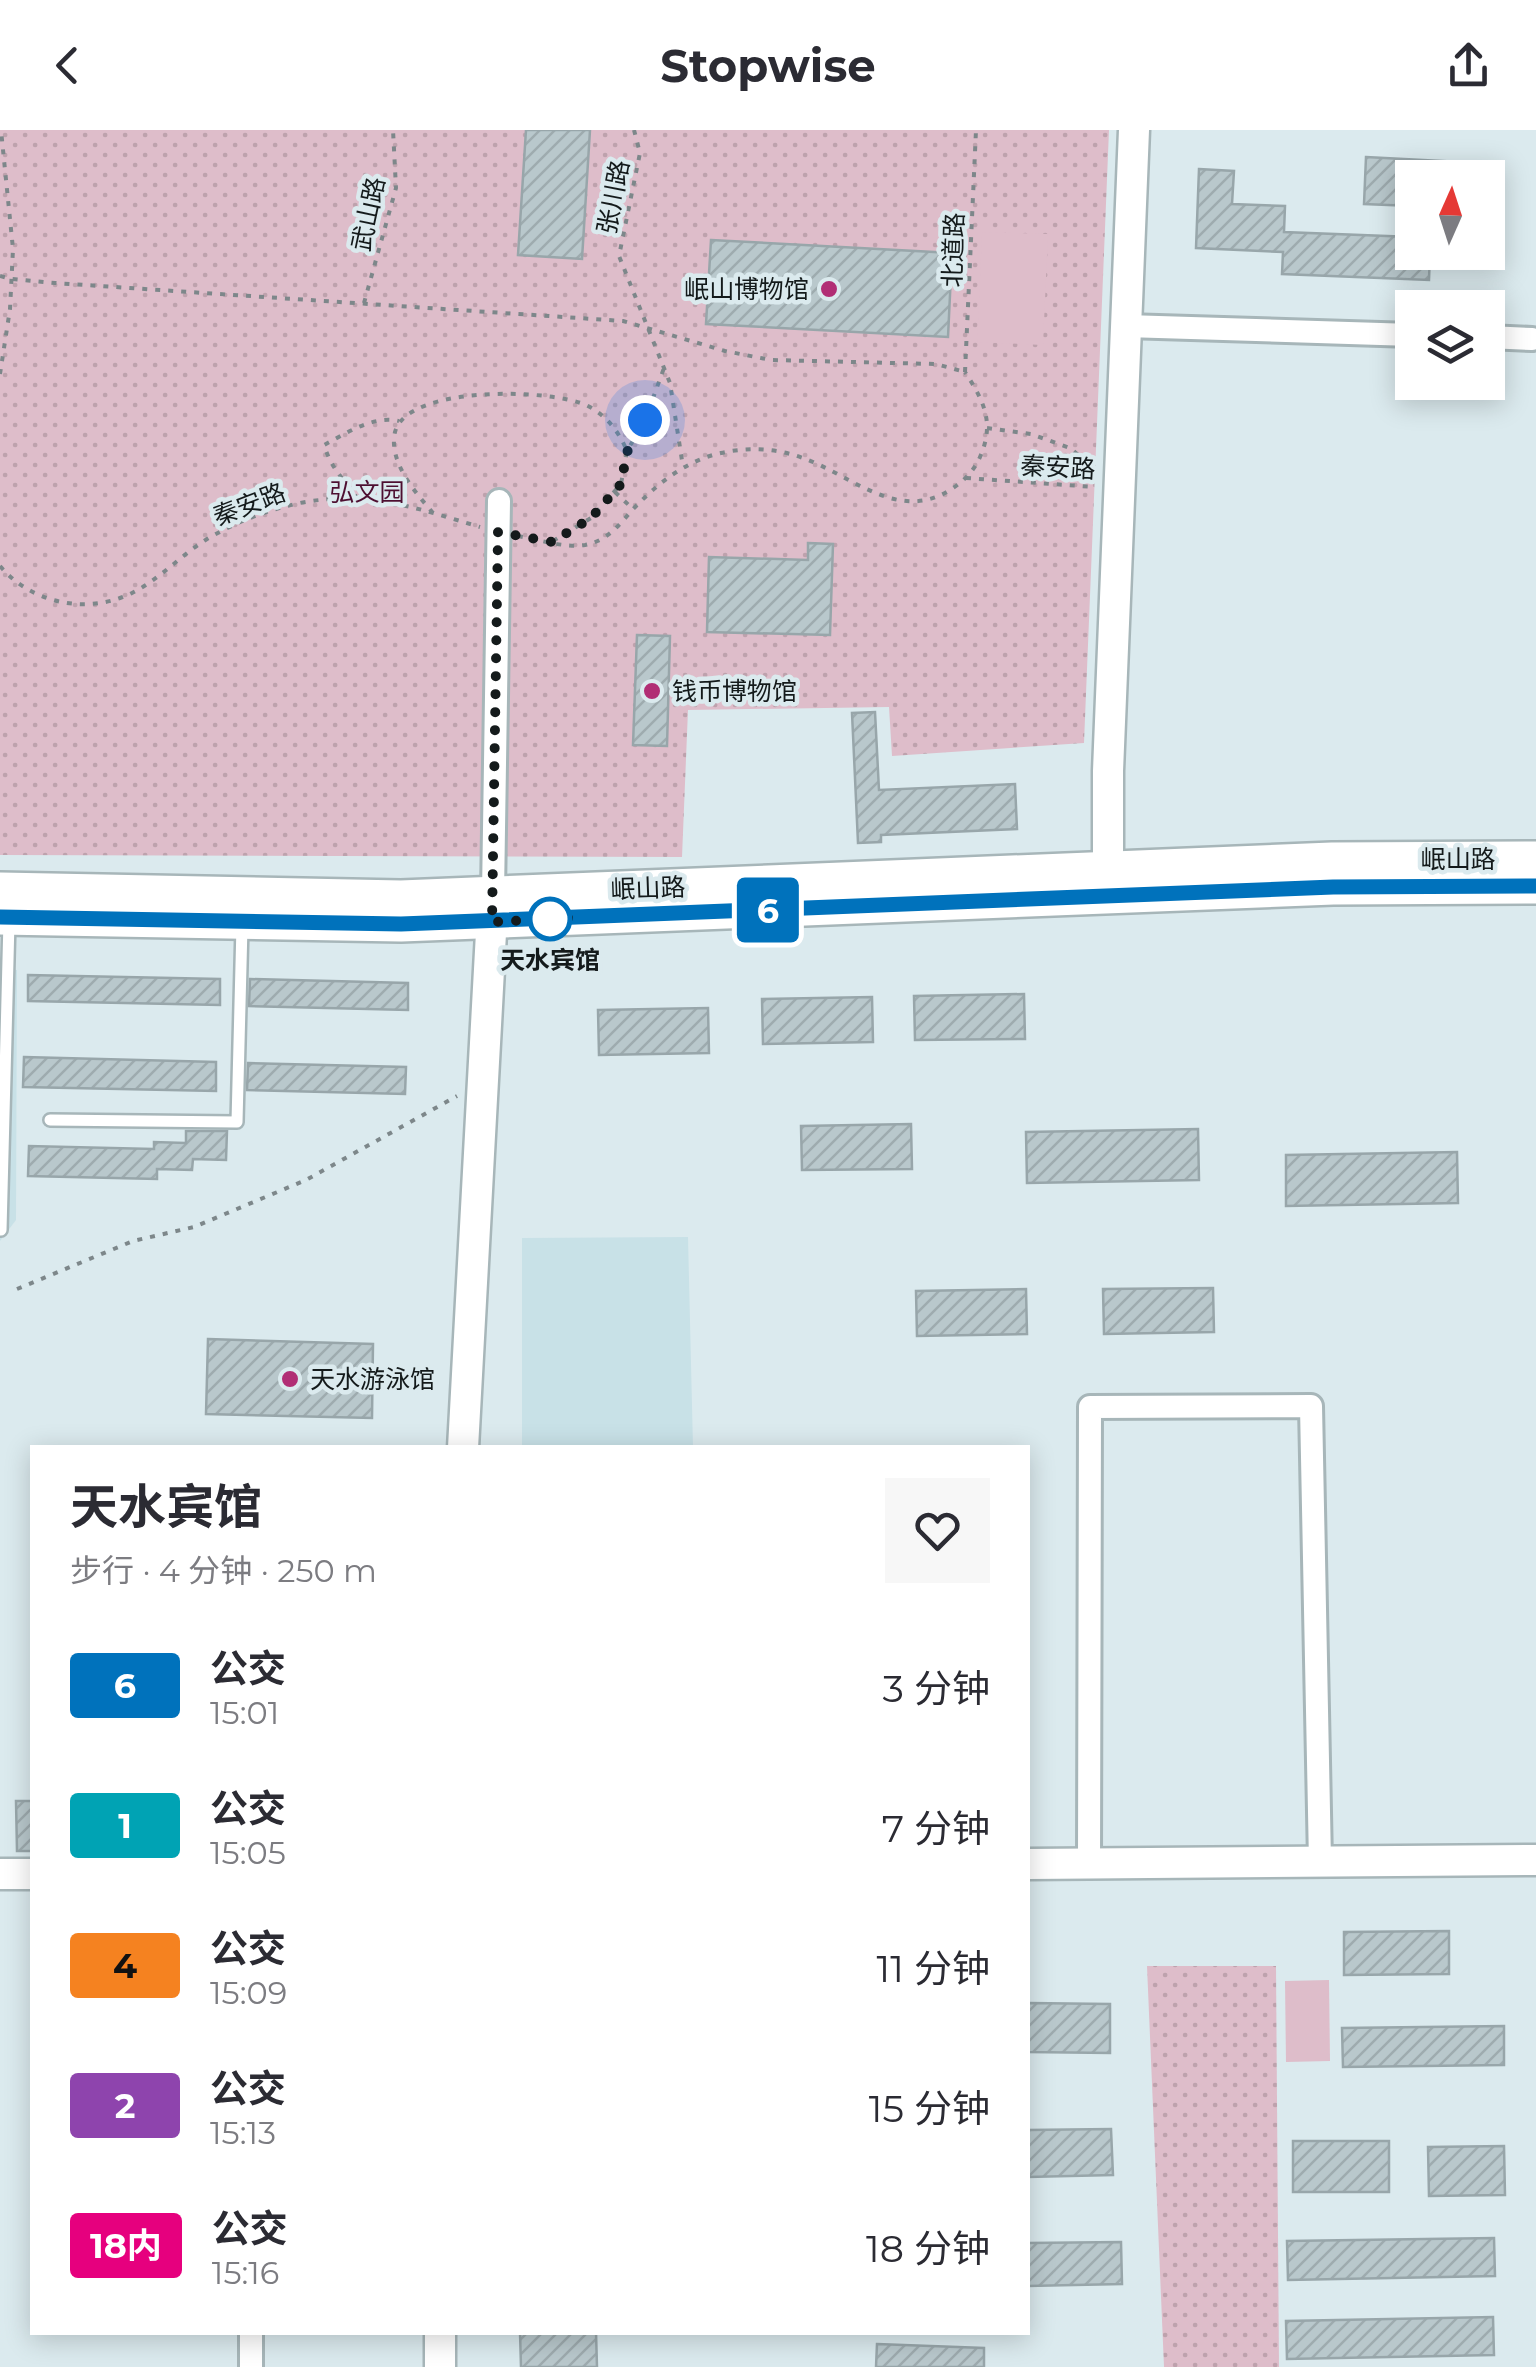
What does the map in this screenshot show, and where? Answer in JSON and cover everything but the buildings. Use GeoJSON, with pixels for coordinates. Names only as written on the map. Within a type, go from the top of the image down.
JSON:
{"type":"FeatureCollection","features":[{"type":"Feature","properties":{"kind":"main road","name":"岷山路"},"geometry":{"type":"LineString","coordinates":[[1107,883],[1332,860],[1536,859]]}},
{"type":"Feature","properties":{"kind":"main road","name":"岷山路"},"geometry":{"type":"LineString","coordinates":[[3,908],[242,921],[401,924],[492,908],[1107,883],[1536,886]]}},
{"type":"Feature","properties":{"kind":"main road","name":"岷山路"},"geometry":{"type":"LineString","coordinates":[[3,908],[400,898],[492,908]]}},
{"type":"Feature","properties":{"kind":"street"},"geometry":{"type":"LineString","coordinates":[[1107,883],[1108,771],[1134,130]]}},
{"type":"Feature","properties":{"kind":"street"},"geometry":{"type":"LineString","coordinates":[[1126,326],[1395,334]]}},
{"type":"Feature","properties":{"kind":"street"},"geometry":{"type":"LineString","coordinates":[[1505,337],[1532,338]]}},
{"type":"Feature","properties":{"kind":"street"},"geometry":{"type":"LineString","coordinates":[[463,1445],[492,908],[499,501]]}},
{"type":"Feature","properties":{"kind":"street"},"geometry":{"type":"LineString","coordinates":[[1089,1863],[1090,1407],[1311,1406],[1320,1862]]}},
{"type":"Feature","properties":{"kind":"street"},"geometry":{"type":"LineString","coordinates":[[1030,1864],[1536,1860]]}},
{"type":"Feature","properties":{"kind":"street"},"geometry":{"type":"LineString","coordinates":[[0,1874],[30,1874]]}},
{"type":"Feature","properties":{"kind":"street"},"geometry":{"type":"LineString","coordinates":[[251,2367],[252,2335]]}},
{"type":"Feature","properties":{"kind":"street"},"geometry":{"type":"LineString","coordinates":[[440,2335],[440,2367]]}},
{"type":"Feature","properties":{"kind":"lane"},"geometry":{"type":"LineString","coordinates":[[1,1230],[3,908]]}},
{"type":"Feature","properties":{"kind":"lane"},"geometry":{"type":"LineString","coordinates":[[50,1120],[237,1122],[242,921]]}},
{"type":"Feature","properties":{"kind":"path"},"geometry":{"type":"LineString","coordinates":[[0,374],[12,279],[12,220],[1,130]]}},
{"type":"Feature","properties":{"kind":"path","name":"武山路"},"geometry":{"type":"LineString","coordinates":[[364,303],[396,188],[393,130]]}},
{"type":"Feature","properties":{"kind":"path","name":"张川路"},"geometry":{"type":"LineString","coordinates":[[634,130],[640,153],[620,256],[670,383],[683,467]]}},
{"type":"Feature","properties":{"kind":"path","name":"北道路"},"geometry":{"type":"LineString","coordinates":[[966,372],[976,130]]}},
{"type":"Feature","properties":{"kind":"path"},"geometry":{"type":"LineString","coordinates":[[0,276],[624,321],[724,351],[772,360],[936,364],[966,372],[982,399],[987,428]]}},
{"type":"Feature","properties":{"kind":"path"},"geometry":{"type":"LineString","coordinates":[[552,542],[591,518],[621,484],[627,452],[645,420],[664,368]]}},
{"type":"Feature","properties":{"kind":"path"},"geometry":{"type":"LineString","coordinates":[[433,513],[401,467],[394,436],[399,421],[417,408],[492,393],[541,395],[578,402],[600,413],[616,430],[627,452]]}},
{"type":"Feature","properties":{"kind":"path"},"geometry":{"type":"LineString","coordinates":[[358,499],[330,466],[324,446],[352,430],[386,418],[399,421]]}},
{"type":"Feature","properties":{"kind":"path","name":"秦安路"},"geometry":{"type":"LineString","coordinates":[[0,566],[18,583],[47,598],[99,604],[133,592],[204,541],[250,518],[300,503],[358,499],[396,502],[498,532],[572,546],[604,539],[683,467],[733,450],[770,450],[806,459],[878,495],[918,502],[944,494],[966,478],[981,456],[987,428],[1031,434],[1070,448],[1120,488]]}},
{"type":"Feature","properties":{"kind":"path","name":"秦安路"},"geometry":{"type":"LineString","coordinates":[[966,478],[1120,488]]}},
{"type":"Feature","properties":{"kind":"path"},"geometry":{"type":"LineString","coordinates":[[614,491],[633,509]]}},
{"type":"Feature","properties":{"kind":"path"},"geometry":{"type":"LineString","coordinates":[[17,1289],[133,1241],[194,1227],[306,1180],[483,1082]]}},
{"type":"Feature","properties":{"kind":"shaded area"},"geometry":{"type":"Polygon","coordinates":[[[0,969],[17,970],[16,1220],[0,1241],[0,969]]]}},
{"type":"Feature","properties":{"kind":"shaded area"},"geometry":{"type":"Polygon","coordinates":[[[688,1237],[693,1445],[522,1445],[522,1238],[688,1237]]]}},
{"type":"Feature","properties":{"kind":"green space","name":"弘文园"},"geometry":{"type":"Polygon","coordinates":[[[0,130],[1109,130],[1084,743],[892,756],[889,707],[688,710],[682,857],[0,855],[0,130]]]}},
{"type":"Feature","properties":{"kind":"green space"},"geometry":{"type":"Polygon","coordinates":[[[982,232],[1048,234],[1043,345],[977,342],[982,232]]]}},
{"type":"Feature","properties":{"kind":"green space"},"geometry":{"type":"Polygon","coordinates":[[[1147,1966],[1276,1966],[1279,2367],[1164,2367],[1147,1966]]]}},
{"type":"Feature","properties":{"kind":"green space"},"geometry":{"type":"Polygon","coordinates":[[[1329,1980],[1330,2061],[1286,2062],[1285,1981],[1329,1980]]]}},
{"type":"Feature","properties":{"kind":"bus line","name":"6"},"geometry":{"type":"LineString","coordinates":[[0,917],[401,924],[1333,887],[1536,886]]}},
{"type":"Feature","properties":{"kind":"place","name":"岷山博物馆"},"geometry":{"type":"Point","coordinates":[829,289]}},
{"type":"Feature","properties":{"kind":"place","name":"钱币博物馆"},"geometry":{"type":"Point","coordinates":[652,691]}},
{"type":"Feature","properties":{"kind":"place","name":"天水宾馆"},"geometry":{"type":"Point","coordinates":[550,919]}},
{"type":"Feature","properties":{"kind":"place","name":"天水游泳馆"},"geometry":{"type":"Point","coordinates":[290,1379]}},
{"type":"Feature","properties":{"kind":"route"},"geometry":{"type":"LineString","coordinates":[[550,919],[569,918],[492,922],[498,532],[552,542],[591,518],[621,484],[627,452],[645,420]]}}]}
